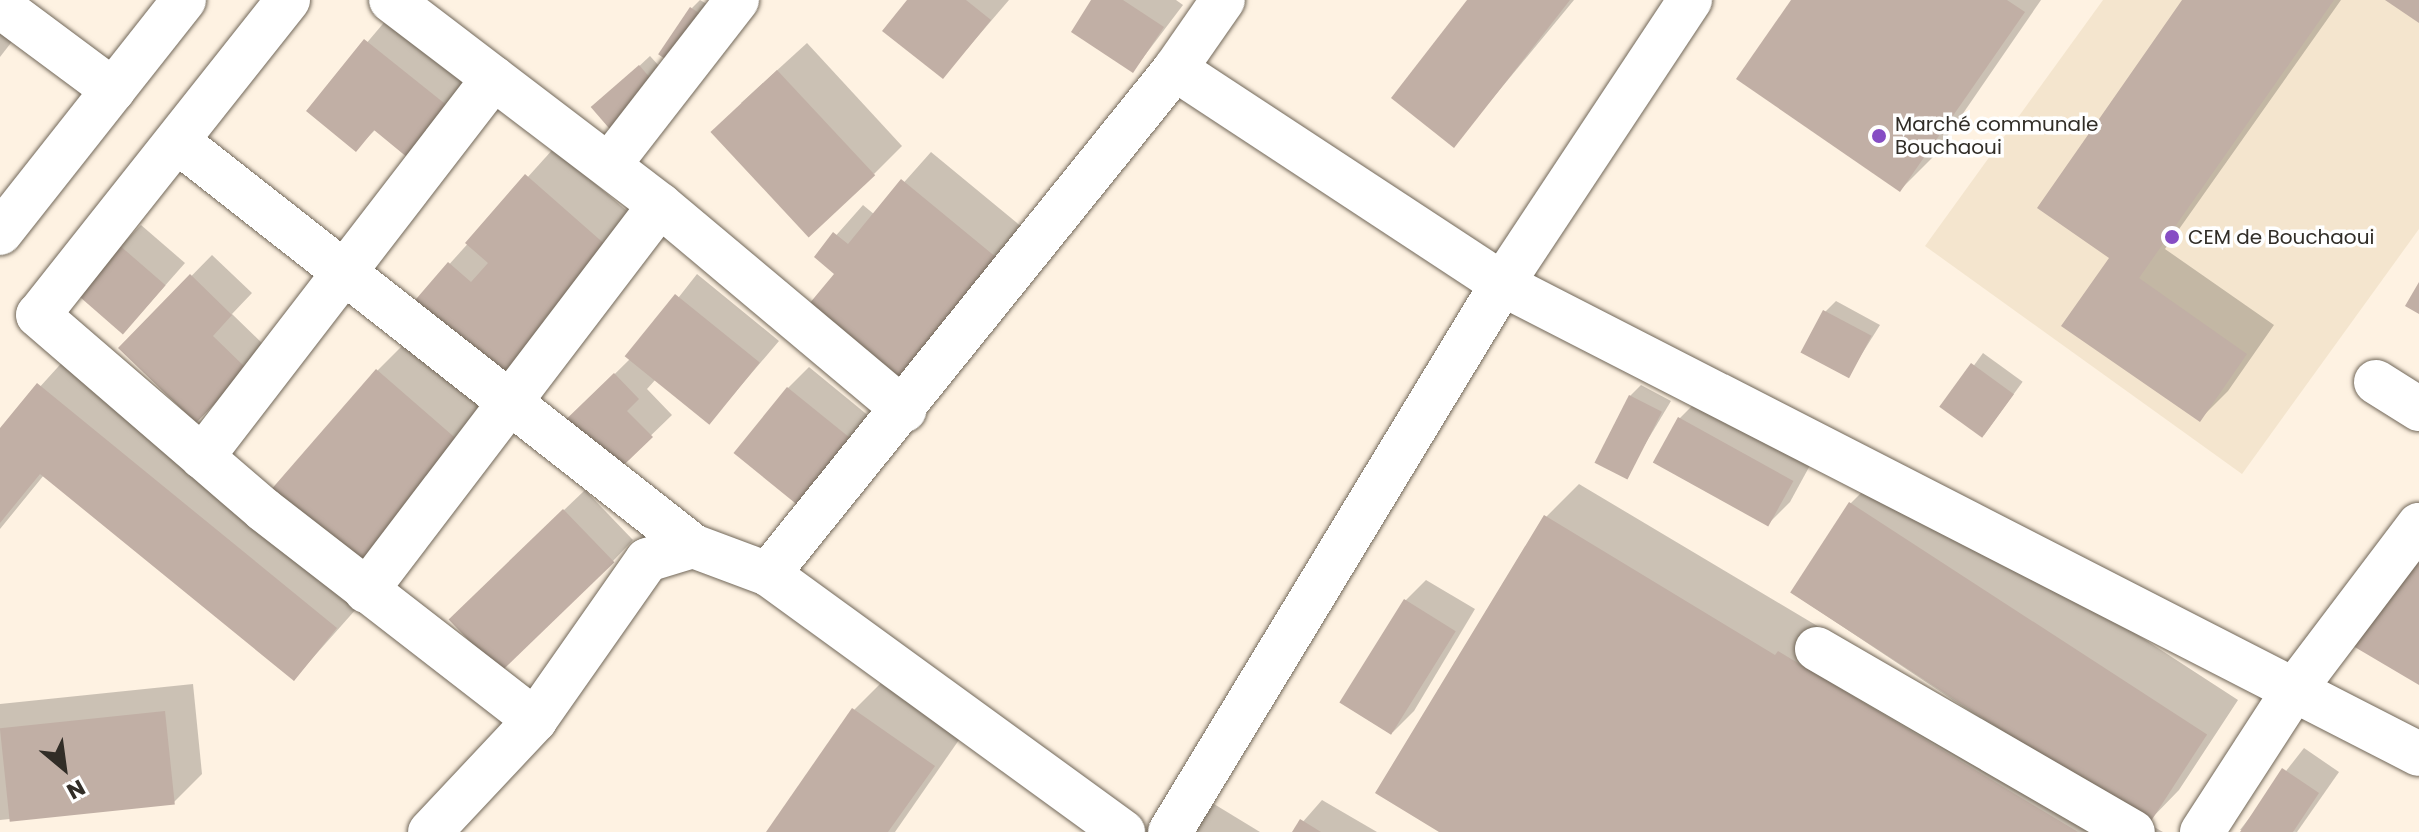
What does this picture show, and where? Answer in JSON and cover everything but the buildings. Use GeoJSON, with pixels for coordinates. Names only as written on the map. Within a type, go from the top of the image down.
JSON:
{"type":"FeatureCollection","features":[{"type":"Feature","properties":{"kind":"street"},"geometry":{"type":"LineString","coordinates":[[0,233],[184,0]]}},
{"type":"Feature","properties":{"kind":"street"},"geometry":{"type":"LineString","coordinates":[[288,0],[38,315],[202,457],[366,591],[535,720]]}},
{"type":"Feature","properties":{"kind":"street"},"geometry":{"type":"LineString","coordinates":[[391,0],[660,205],[904,410]]}},
{"type":"Feature","properties":{"kind":"street"},"geometry":{"type":"LineString","coordinates":[[609,165],[737,0]]}},
{"type":"Feature","properties":{"kind":"street"},"geometry":{"type":"LineString","coordinates":[[768,574],[904,410],[1175,69],[1223,0]]}},
{"type":"Feature","properties":{"kind":"street"},"geometry":{"type":"LineString","coordinates":[[1170,832],[1502,284],[1690,0]]}},
{"type":"Feature","properties":{"kind":"street"},"geometry":{"type":"LineString","coordinates":[[0,6],[113,90]]}},
{"type":"Feature","properties":{"kind":"street"},"geometry":{"type":"LineString","coordinates":[[1175,69],[1502,284],[2419,754]]}},
{"type":"Feature","properties":{"kind":"street"},"geometry":{"type":"LineString","coordinates":[[202,457],[343,270],[494,78]]}},
{"type":"Feature","properties":{"kind":"street"},"geometry":{"type":"LineString","coordinates":[[177,141],[693,546],[768,574],[1123,832]]}},
{"type":"Feature","properties":{"kind":"street"},"geometry":{"type":"LineString","coordinates":[[366,591],[660,205]]}},
{"type":"Feature","properties":{"kind":"street"},"geometry":{"type":"LineString","coordinates":[[2376,382],[2419,409]]}},
{"type":"Feature","properties":{"kind":"street"},"geometry":{"type":"LineString","coordinates":[[2202,832],[2294,690],[2419,525]]}},
{"type":"Feature","properties":{"kind":"street"},"geometry":{"type":"LineString","coordinates":[[430,832],[535,720],[647,560],[693,546]]}},
{"type":"Feature","properties":{"kind":"street"},"geometry":{"type":"LineString","coordinates":[[1817,649],[2133,832]]}},
{"type":"Feature","properties":{"kind":"shaded area","name":"CEM de Bouchaoui"},"geometry":{"type":"Polygon","coordinates":[[[2103,0],[2419,0],[2419,229],[2242,474],[1925,246],[2103,0]]]}},
{"type":"Feature","properties":{"kind":"place","name":"Marché communale Bouchaoui"},"geometry":{"type":"Point","coordinates":[1879,136]}},
{"type":"Feature","properties":{"kind":"place","name":"CEM de Bouchaoui"},"geometry":{"type":"Point","coordinates":[2172,237]}}]}
